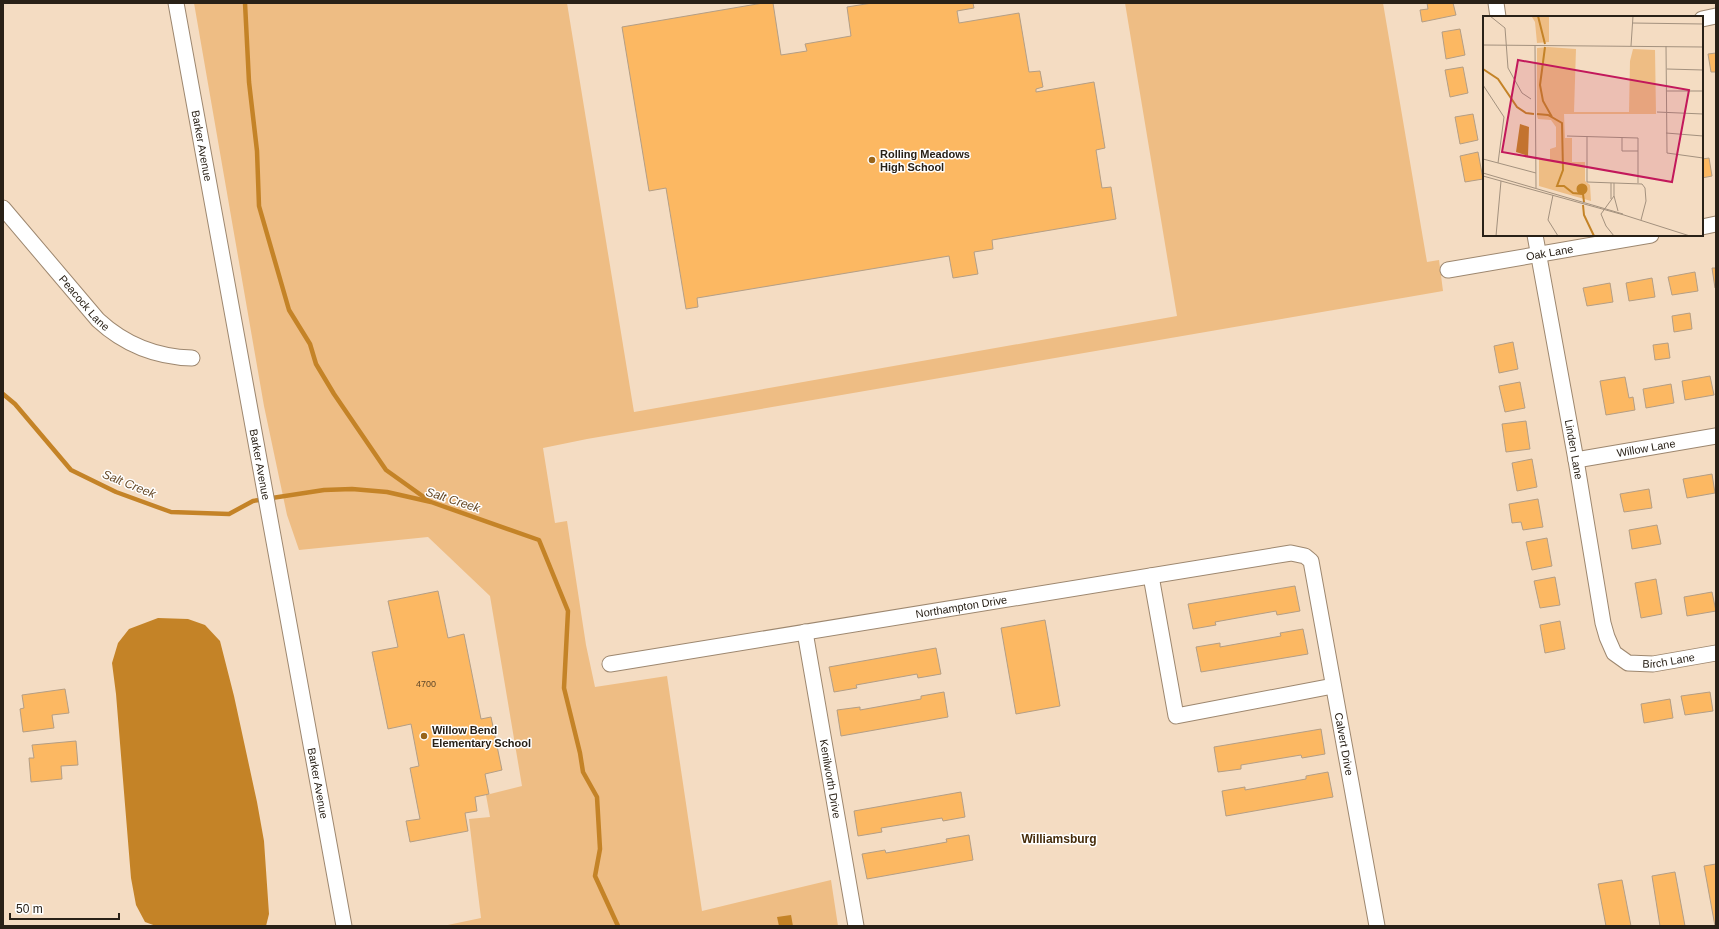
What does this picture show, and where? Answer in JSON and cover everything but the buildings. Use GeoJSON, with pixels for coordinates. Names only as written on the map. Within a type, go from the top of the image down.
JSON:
{"type":"FeatureCollection","features":[{"type":"Feature","properties":{"kind":"street","name":"Barker Avenue"},"geometry":{"type":"LineString","coordinates":[[176,3],[344,926]]}},
{"type":"Feature","properties":{"kind":"street"},"geometry":{"type":"LineString","coordinates":[[1496,3],[1498,16]]}},
{"type":"Feature","properties":{"kind":"street"},"geometry":{"type":"LineString","coordinates":[[1703,19],[1716,16]]}},
{"type":"Feature","properties":{"kind":"street","name":"Peacock Lane"},"geometry":{"type":"LineString","coordinates":[[3,208],[98,320],[113,334],[147,350],[177,358],[192,358]]}},
{"type":"Feature","properties":{"kind":"street"},"geometry":{"type":"LineString","coordinates":[[1703,227],[1716,224]]}},
{"type":"Feature","properties":{"kind":"street","name":"Linden Lane"},"geometry":{"type":"LineString","coordinates":[[1535,236],[1576,460],[1602,623],[1606,637],[1614,653],[1621,659]]}},
{"type":"Feature","properties":{"kind":"street","name":"Oak Lane"},"geometry":{"type":"LineString","coordinates":[[1448,270],[1645,236]]}},
{"type":"Feature","properties":{"kind":"street","name":"Willow Lane"},"geometry":{"type":"LineString","coordinates":[[1576,460],[1716,436]]}},
{"type":"Feature","properties":{"kind":"street","name":"Northampton Drive"},"geometry":{"type":"LineString","coordinates":[[610,664],[1291,553],[1305,556],[1311,561]]}},
{"type":"Feature","properties":{"kind":"street","name":"Calvert Drive"},"geometry":{"type":"LineString","coordinates":[[1311,561],[1377,926]]}},
{"type":"Feature","properties":{"kind":"street"},"geometry":{"type":"LineString","coordinates":[[1151,576],[1176,716],[1333,686]]}},
{"type":"Feature","properties":{"kind":"street","name":"Kenilworth Drive"},"geometry":{"type":"LineString","coordinates":[[805,632],[856,926]]}},
{"type":"Feature","properties":{"kind":"street","name":"Birch Lane"},"geometry":{"type":"LineString","coordinates":[[1621,659],[1628,663],[1653,664],[1716,653]]}},
{"type":"Feature","properties":{"kind":"shaded area"},"geometry":{"type":"Polygon","coordinates":[[[194,3],[567,3],[634,412],[1177,316],[1125,3],[1383,3],[1427,262],[1439,260],[1443,291],[587,439],[543,448],[555,523],[567,521],[586,645],[595,687],[667,676],[702,911],[831,880],[838,926],[443,926],[481,918],[469,819],[490,817],[486,795],[522,786],[490,596],[428,537],[299,550],[287,515],[264,406],[194,3]]]}},
{"type":"Feature","properties":{"kind":"shaded area"},"geometry":{"type":"Polygon","coordinates":[[[158,618],[188,619],[205,625],[220,641],[234,696],[264,841],[269,914],[266,926],[156,926],[145,922],[136,905],[131,878],[116,694],[112,663],[118,643],[129,629],[158,618]]]}},
{"type":"Feature","properties":{"kind":"shaded area"},"geometry":{"type":"Polygon","coordinates":[[[791,915],[793,926],[779,926],[777,917],[791,915]]]}},
{"type":"Feature","properties":{"kind":"waterway"},"geometry":{"type":"LineString","coordinates":[[245,3],[249,82],[257,151],[259,206],[289,310],[310,344],[316,364],[334,394],[386,470],[428,500]]}},
{"type":"Feature","properties":{"kind":"waterway","name":"Salt Creek"},"geometry":{"type":"LineString","coordinates":[[3,394],[15,404],[71,470],[116,492],[171,512],[229,514],[253,501],[324,490],[352,489],[387,492],[431,502],[539,540],[568,611],[564,688],[580,753],[583,772],[597,797],[600,849],[595,876],[618,926]]}},
{"type":"Feature","properties":{"kind":"place","name":"Rolling Meadows High School"},"geometry":{"type":"Point","coordinates":[872,160]}},
{"type":"Feature","properties":{"kind":"place","name":"Willow Bend Elementary School"},"geometry":{"type":"Point","coordinates":[424,736]}},
{"type":"Feature","properties":{"kind":"district","name":"Williamsburg"},"geometry":{"type":"Point","coordinates":[1059,839]}}]}
